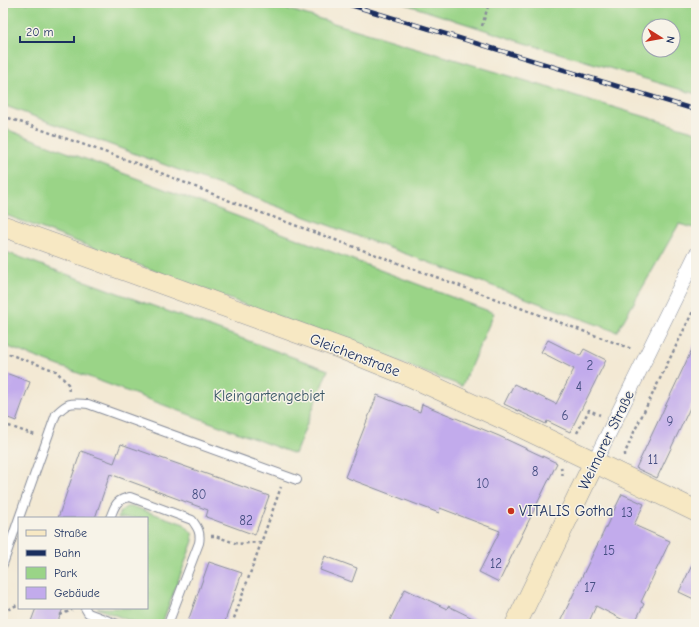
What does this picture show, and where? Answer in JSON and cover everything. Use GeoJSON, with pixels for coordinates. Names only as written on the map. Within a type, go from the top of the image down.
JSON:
{"type":"FeatureCollection","features":[{"type":"Feature","properties":{"kind":"street","name":"Gleichenstraße"},"geometry":{"type":"LineString","coordinates":[[3,226],[351,352],[410,376],[515,424],[696,511]]}},
{"type":"Feature","properties":{"kind":"street","name":"Weimarer Straße"},"geometry":{"type":"LineString","coordinates":[[516,624],[696,255]]}},
{"type":"Feature","properties":{"kind":"lane"},"geometry":{"type":"LineString","coordinates":[[19,517],[56,414],[70,403],[88,404],[297,480]]}},
{"type":"Feature","properties":{"kind":"lane"},"geometry":{"type":"LineString","coordinates":[[110,517],[115,504],[122,499],[130,498],[192,520],[199,528],[200,538],[168,624]]}},
{"type":"Feature","properties":{"kind":"lane"},"geometry":{"type":"LineString","coordinates":[[3,564],[18,521]]}},
{"type":"Feature","properties":{"kind":"lane"},"geometry":{"type":"LineString","coordinates":[[86,609],[88,613],[117,624]]}},
{"type":"Feature","properties":{"kind":"path"},"geometry":{"type":"LineString","coordinates":[[482,26],[489,3]]}},
{"type":"Feature","properties":{"kind":"path"},"geometry":{"type":"LineString","coordinates":[[3,116],[141,165],[240,205],[647,355]]}},
{"type":"Feature","properties":{"kind":"path"},"geometry":{"type":"LineString","coordinates":[[626,459],[625,453],[634,432],[696,305]]}},
{"type":"Feature","properties":{"kind":"path"},"geometry":{"type":"LineString","coordinates":[[3,352],[56,372],[68,384],[70,403]]}},
{"type":"Feature","properties":{"kind":"path"},"geometry":{"type":"LineString","coordinates":[[3,424],[47,440]]}},
{"type":"Feature","properties":{"kind":"path"},"geometry":{"type":"LineString","coordinates":[[232,624],[285,476]]}},
{"type":"Feature","properties":{"kind":"path"},"geometry":{"type":"LineString","coordinates":[[200,538],[215,536],[238,544],[261,542]]}},
{"type":"Feature","properties":{"kind":"path"},"geometry":{"type":"LineString","coordinates":[[3,612],[18,604]]}},
{"type":"Feature","properties":{"kind":"path"},"geometry":{"type":"LineString","coordinates":[[60,615],[74,609]]}},
{"type":"Feature","properties":{"kind":"green space"},"geometry":{"type":"Polygon","coordinates":[[[3,3],[267,3],[696,132],[696,225],[694,228],[679,224],[617,332],[3,105],[3,3]]]}},
{"type":"Feature","properties":{"kind":"green space"},"geometry":{"type":"Polygon","coordinates":[[[402,3],[696,3],[696,94],[522,42],[402,3]]]}},
{"type":"Feature","properties":{"kind":"green space"},"geometry":{"type":"Polygon","coordinates":[[[3,128],[494,313],[462,386],[3,214],[3,128]]]}},
{"type":"Feature","properties":{"kind":"green space","name":"Kleingartengebiet"},"geometry":{"type":"Polygon","coordinates":[[[3,251],[328,370],[295,454],[3,345],[3,251]]]}},
{"type":"Feature","properties":{"kind":"green space"},"geometry":{"type":"Polygon","coordinates":[[[126,507],[134,507],[184,524],[192,533],[193,541],[163,621],[160,624],[138,624],[100,609],[148,609],[148,517],[118,517],[120,512],[126,507]]]}},
{"type":"Feature","properties":{"kind":"building"},"geometry":{"type":"Polygon","coordinates":[[[548,340],[580,356],[584,349],[606,360],[570,432],[547,421],[546,424],[504,404],[514,384],[556,404],[574,369],[541,352],[548,340]]]}},
{"type":"Feature","properties":{"kind":"building"},"geometry":{"type":"Polygon","coordinates":[[[696,341],[696,395],[657,478],[636,468],[696,341]]]}},
{"type":"Feature","properties":{"kind":"building"},"geometry":{"type":"Polygon","coordinates":[[[3,372],[30,382],[16,421],[3,416],[3,372]]]}},
{"type":"Feature","properties":{"kind":"building"},"geometry":{"type":"Polygon","coordinates":[[[377,395],[420,412],[422,404],[499,436],[557,463],[499,582],[479,572],[500,531],[440,508],[439,513],[345,477],[377,395]]]}},
{"type":"Feature","properties":{"kind":"building"},"geometry":{"type":"Polygon","coordinates":[[[121,444],[269,496],[255,535],[206,517],[208,510],[110,474],[95,517],[58,517],[81,451],[114,463],[121,444]]]}},
{"type":"Feature","properties":{"kind":"building"},"geometry":{"type":"Polygon","coordinates":[[[622,494],[644,504],[634,525],[670,541],[641,602],[644,604],[634,624],[631,624],[596,606],[588,624],[559,624],[622,494]]]}},
{"type":"Feature","properties":{"kind":"building"},"geometry":{"type":"Polygon","coordinates":[[[325,556],[357,568],[352,582],[320,570],[325,556]]]}},
{"type":"Feature","properties":{"kind":"building"},"geometry":{"type":"Polygon","coordinates":[[[696,557],[696,600],[679,592],[696,557]]]}},
{"type":"Feature","properties":{"kind":"building"},"geometry":{"type":"Polygon","coordinates":[[[209,562],[242,573],[224,624],[187,624],[209,562]]]}},
{"type":"Feature","properties":{"kind":"building"},"geometry":{"type":"Polygon","coordinates":[[[405,589],[447,609],[448,606],[485,624],[388,624],[405,589]]]}},
{"type":"Feature","properties":{"kind":"building"},"geometry":{"type":"Polygon","coordinates":[[[36,609],[63,609],[57,624],[30,624],[36,609]]]}},
{"type":"Feature","properties":{"kind":"railway"},"geometry":{"type":"LineString","coordinates":[[344,3],[696,110]]}},
{"type":"Feature","properties":{"kind":"place","name":"VITALIS Gotha"},"geometry":{"type":"Point","coordinates":[511,511]}}]}
